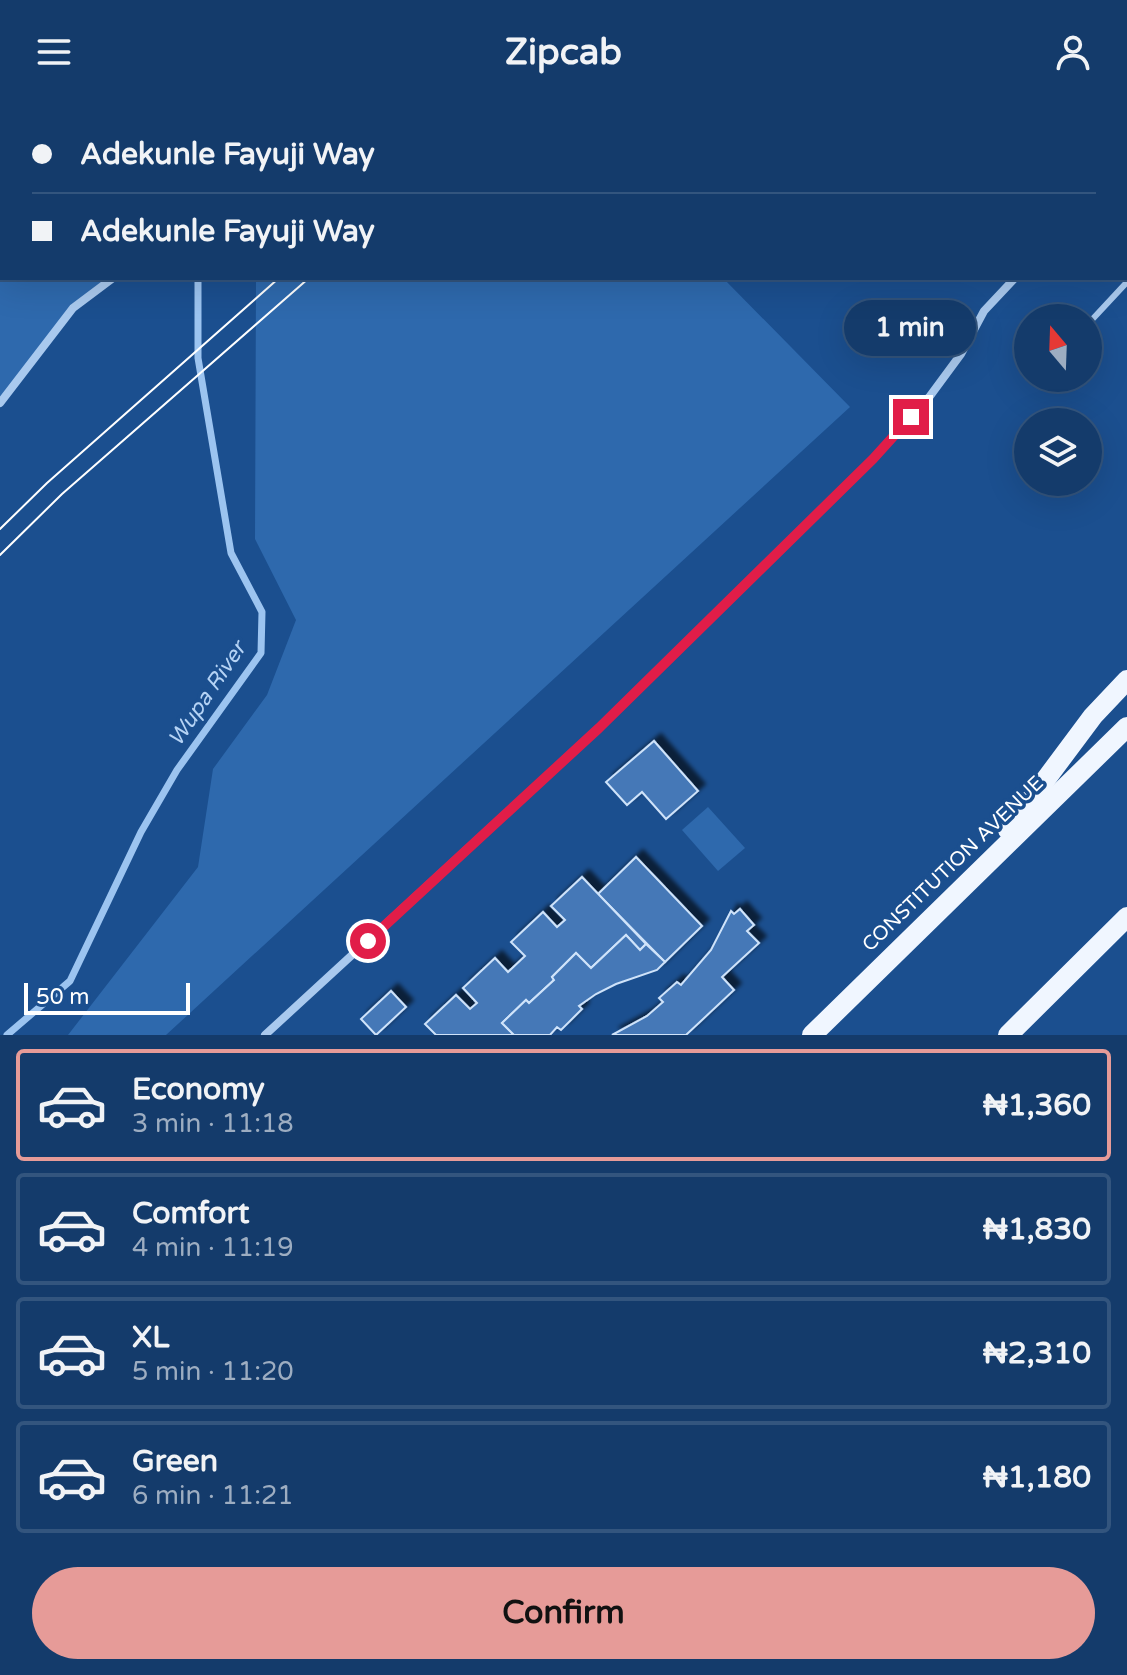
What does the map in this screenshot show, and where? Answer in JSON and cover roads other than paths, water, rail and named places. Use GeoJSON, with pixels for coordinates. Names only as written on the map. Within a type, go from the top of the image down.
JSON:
{"type":"FeatureCollection","features":[{"type":"Feature","properties":{"kind":"main road"},"geometry":{"type":"LineString","coordinates":[[973,879],[1093,716],[1127,680]]}},
{"type":"Feature","properties":{"kind":"main road","name":"CONSTITUTION AVENUE"},"geometry":{"type":"LineString","coordinates":[[812,1035],[1127,727]]}},
{"type":"Feature","properties":{"kind":"main road"},"geometry":{"type":"LineString","coordinates":[[1018,1032],[1127,917]]}},
{"type":"Feature","properties":{"kind":"street"},"geometry":{"type":"LineString","coordinates":[[0,403],[73,308],[110,280]]}},
{"type":"Feature","properties":{"kind":"street"},"geometry":{"type":"LineString","coordinates":[[265,1035],[599,728],[873,459],[930,396],[961,354],[984,311],[1013,280]]}},
{"type":"Feature","properties":{"kind":"lane"},"geometry":{"type":"LineString","coordinates":[[1102,309],[1127,282]]}},
{"type":"Feature","properties":{"kind":"waterway","name":"Wupa River"},"geometry":{"type":"LineString","coordinates":[[7,1035],[70,981],[141,832],[177,770],[261,653],[262,612],[231,553],[198,358],[198,280]]}},
{"type":"Feature","properties":{"kind":"tram line"},"geometry":{"type":"LineString","coordinates":[[0,529],[47,483],[277,280]]}},
{"type":"Feature","properties":{"kind":"tram line"},"geometry":{"type":"LineString","coordinates":[[0,555],[62,494],[307,280]]}}]}
